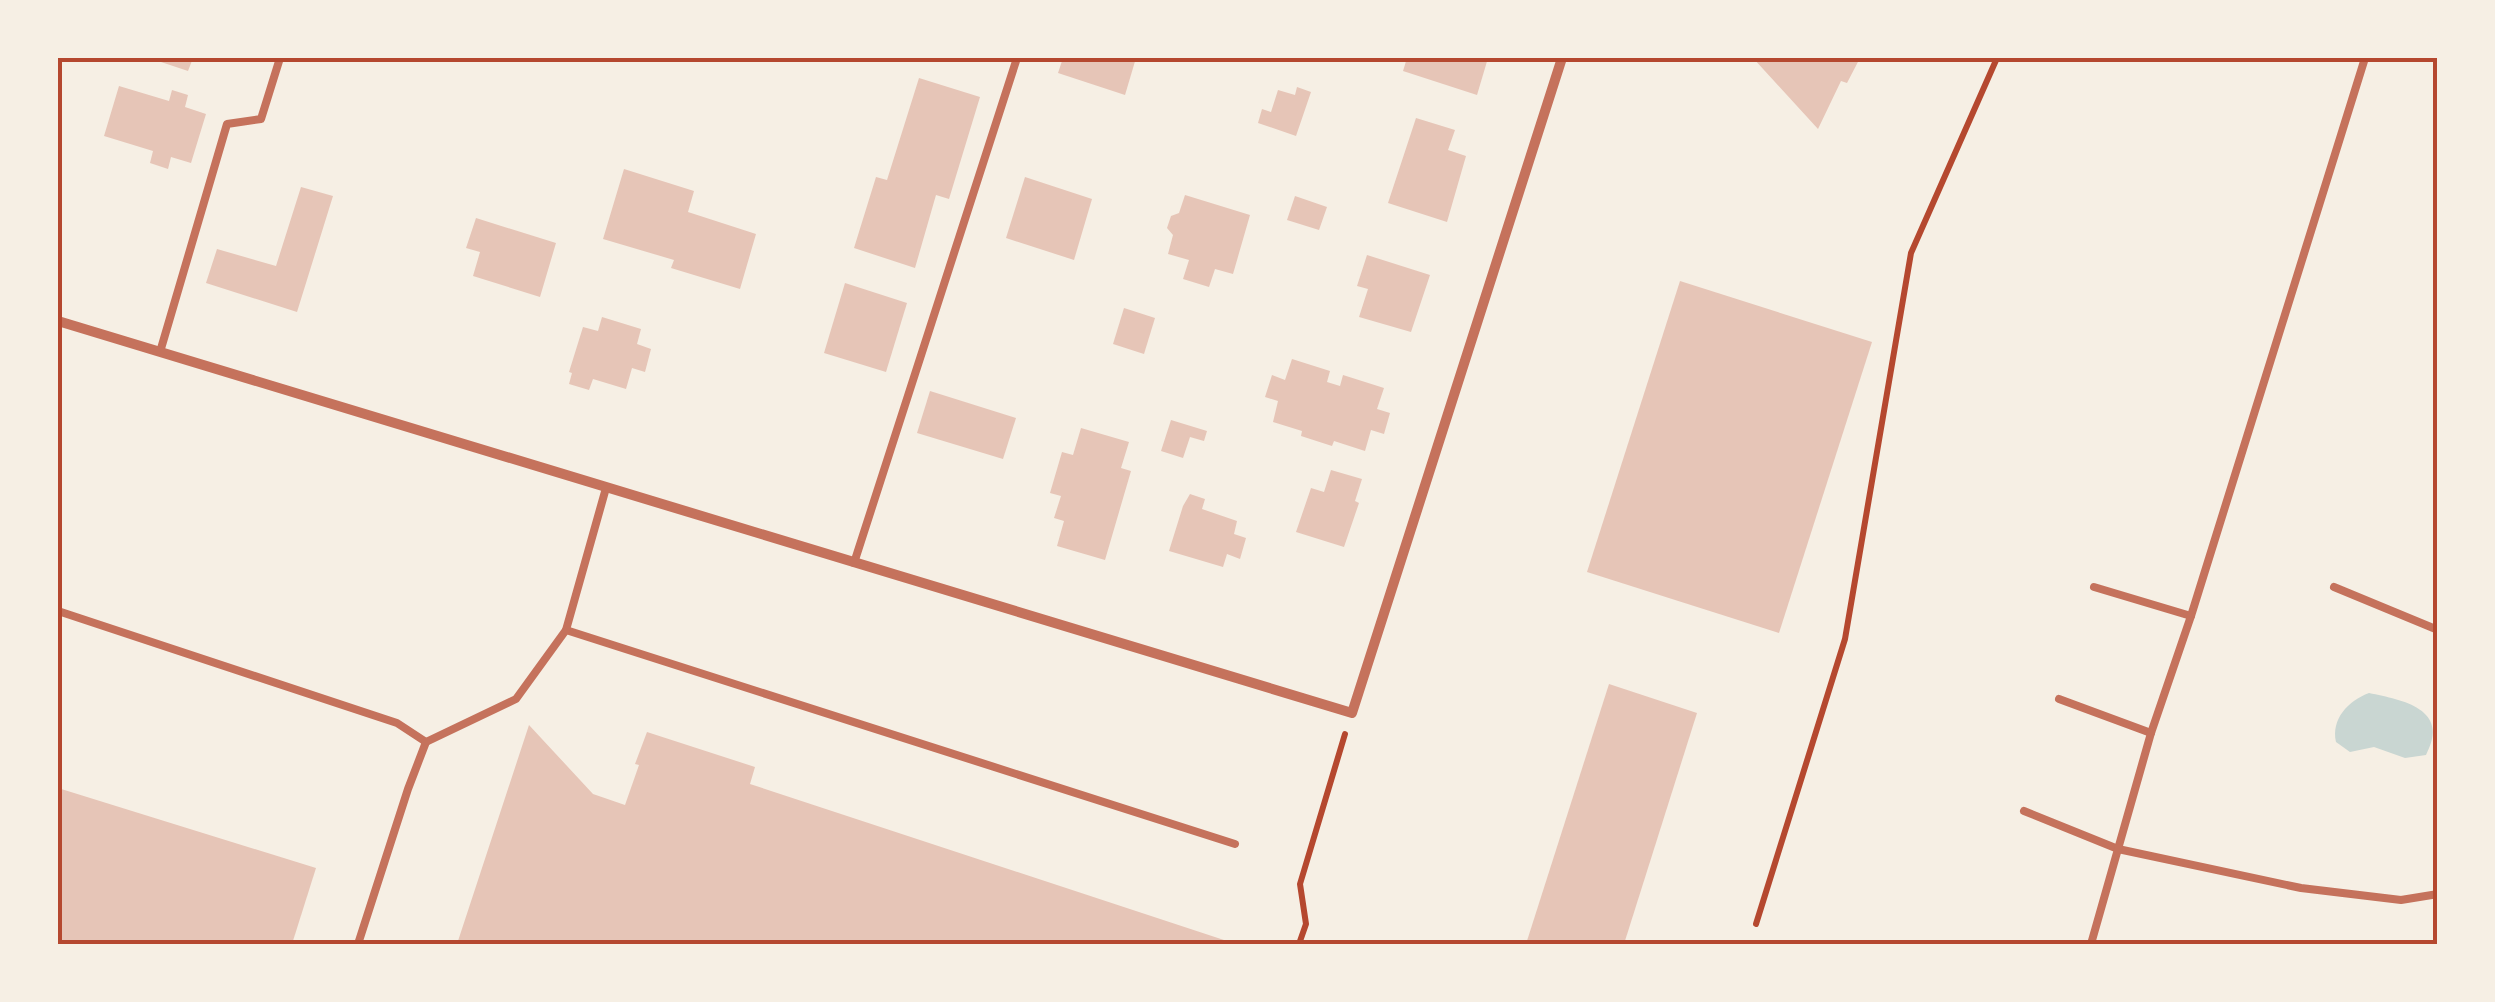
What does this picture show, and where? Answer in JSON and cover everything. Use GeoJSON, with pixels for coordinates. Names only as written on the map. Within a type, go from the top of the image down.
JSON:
{"type":"FeatureCollection","features":[{"type":"Feature","properties":{"kind":"street"},"geometry":{"type":"LineString","coordinates":[[58,320],[1352,713],[1562,58]]}},
{"type":"Feature","properties":{"kind":"lane"},"geometry":{"type":"LineString","coordinates":[[160,352],[227,124],[261,118],[280,58]]}},
{"type":"Feature","properties":{"kind":"lane"},"geometry":{"type":"LineString","coordinates":[[854,563],[1017,58]]}},
{"type":"Feature","properties":{"kind":"lane"},"geometry":{"type":"LineString","coordinates":[[2090,944],[2151,733],[2365,58]]}},
{"type":"Feature","properties":{"kind":"lane"},"geometry":{"type":"LineString","coordinates":[[358,944],[426,742],[516,699],[566,630],[606,488]]}},
{"type":"Feature","properties":{"kind":"lane"},"geometry":{"type":"LineString","coordinates":[[2094,586],[2191,616]]}},
{"type":"Feature","properties":{"kind":"lane"},"geometry":{"type":"LineString","coordinates":[[2334,586],[2438,630]]}},
{"type":"Feature","properties":{"kind":"lane"},"geometry":{"type":"LineString","coordinates":[[58,611],[397,724],[426,742]]}},
{"type":"Feature","properties":{"kind":"lane"},"geometry":{"type":"LineString","coordinates":[[566,630],[1235,844]]}},
{"type":"Feature","properties":{"kind":"lane"},"geometry":{"type":"LineString","coordinates":[[2058,699],[2151,733]]}},
{"type":"Feature","properties":{"kind":"lane"},"geometry":{"type":"LineString","coordinates":[[2024,811],[2118,850],[2301,888],[2401,900],[2438,894]]}},
{"type":"Feature","properties":{"kind":"path"},"geometry":{"type":"LineString","coordinates":[[1751,944],[1845,639],[1911,253],[1997,58]]}},
{"type":"Feature","properties":{"kind":"path"},"geometry":{"type":"LineString","coordinates":[[1299,944],[1306,924],[1300,884],[1352,713]]}},
{"type":"Feature","properties":{"kind":"shaded area"},"geometry":{"type":"Polygon","coordinates":[[[2369,693],[2409,704],[2428,717],[2432,739],[2426,755],[2405,758],[2374,747],[2350,752],[2336,742],[2336,726],[2343,712],[2369,693]]]}},
{"type":"Feature","properties":{"kind":"building"},"geometry":{"type":"Polygon","coordinates":[[[149,58],[193,58],[188,71],[149,58]]]}},
{"type":"Feature","properties":{"kind":"building"},"geometry":{"type":"Polygon","coordinates":[[[1063,58],[1136,58],[1125,95],[1058,73],[1063,58]]]}},
{"type":"Feature","properties":{"kind":"building"},"geometry":{"type":"Polygon","coordinates":[[[1407,58],[1488,58],[1477,95],[1403,71],[1407,58]]]}},
{"type":"Feature","properties":{"kind":"building"},"geometry":{"type":"Polygon","coordinates":[[[1753,58],[1860,58],[1847,83],[1841,81],[1818,129],[1753,58]]]}},
{"type":"Feature","properties":{"kind":"building"},"geometry":{"type":"Polygon","coordinates":[[[919,78],[980,97],[949,199],[936,195],[915,268],[854,248],[876,177],[887,180],[919,78]]]}},
{"type":"Feature","properties":{"kind":"building"},"geometry":{"type":"Polygon","coordinates":[[[119,86],[169,101],[172,90],[188,95],[185,107],[206,114],[191,163],[171,157],[168,169],[150,163],[153,151],[104,136],[119,86]]]}},
{"type":"Feature","properties":{"kind":"building"},"geometry":{"type":"Polygon","coordinates":[[[1297,87],[1311,92],[1296,136],[1258,123],[1262,109],[1271,112],[1278,90],[1295,95],[1297,87]]]}},
{"type":"Feature","properties":{"kind":"building"},"geometry":{"type":"Polygon","coordinates":[[[1416,118],[1455,130],[1448,150],[1466,156],[1447,222],[1388,203],[1416,118]]]}},
{"type":"Feature","properties":{"kind":"building"},"geometry":{"type":"Polygon","coordinates":[[[624,169],[694,191],[688,212],[756,234],[740,289],[671,268],[674,260],[603,239],[624,169]]]}},
{"type":"Feature","properties":{"kind":"building"},"geometry":{"type":"Polygon","coordinates":[[[1025,177],[1092,199],[1074,260],[1006,238],[1025,177]]]}},
{"type":"Feature","properties":{"kind":"building"},"geometry":{"type":"Polygon","coordinates":[[[301,187],[333,196],[297,312],[206,283],[217,249],[276,266],[301,187]]]}},
{"type":"Feature","properties":{"kind":"building"},"geometry":{"type":"Polygon","coordinates":[[[1185,195],[1250,215],[1233,274],[1215,269],[1209,287],[1183,279],[1189,260],[1168,254],[1173,235],[1167,228],[1171,216],[1179,213],[1185,195]]]}},
{"type":"Feature","properties":{"kind":"building"},"geometry":{"type":"Polygon","coordinates":[[[1295,196],[1327,207],[1319,230],[1287,220],[1295,196]]]}},
{"type":"Feature","properties":{"kind":"building"},"geometry":{"type":"Polygon","coordinates":[[[476,218],[556,243],[540,297],[473,276],[480,252],[466,248],[476,218]]]}},
{"type":"Feature","properties":{"kind":"building"},"geometry":{"type":"Polygon","coordinates":[[[1367,255],[1430,275],[1411,332],[1359,317],[1368,289],[1357,286],[1367,255]]]}},
{"type":"Feature","properties":{"kind":"building"},"geometry":{"type":"Polygon","coordinates":[[[1680,281],[1872,342],[1779,633],[1587,572],[1680,281]]]}},
{"type":"Feature","properties":{"kind":"building"},"geometry":{"type":"Polygon","coordinates":[[[845,283],[907,303],[886,372],[824,353],[845,283]]]}},
{"type":"Feature","properties":{"kind":"building"},"geometry":{"type":"Polygon","coordinates":[[[1124,308],[1155,318],[1144,354],[1113,344],[1124,308]]]}},
{"type":"Feature","properties":{"kind":"building"},"geometry":{"type":"Polygon","coordinates":[[[602,317],[641,329],[637,344],[651,349],[645,372],[632,368],[626,389],[593,379],[589,390],[569,384],[583,327],[598,331],[602,317]]]}},
{"type":"Feature","properties":{"kind":"building"},"geometry":{"type":"Polygon","coordinates":[[[1292,359],[1330,371],[1327,382],[1340,386],[1343,375],[1384,388],[1377,409],[1390,413],[1384,434],[1371,430],[1365,451],[1334,441],[1332,446],[1273,422],[1278,401],[1265,397],[1272,375],[1285,380],[1292,359]]]}},
{"type":"Feature","properties":{"kind":"building"},"geometry":{"type":"Polygon","coordinates":[[[930,391],[1016,418],[1003,459],[917,433],[930,391]]]}},
{"type":"Feature","properties":{"kind":"building"},"geometry":{"type":"Polygon","coordinates":[[[1171,420],[1207,431],[1204,441],[1190,437],[1183,458],[1161,451],[1171,420]]]}},
{"type":"Feature","properties":{"kind":"building"},"geometry":{"type":"Polygon","coordinates":[[[1081,428],[1129,442],[1121,468],[1131,471],[1105,560],[1057,546],[1064,521],[1054,518],[1061,496],[1050,493],[1062,452],[1073,455],[1081,428]]]}},
{"type":"Feature","properties":{"kind":"building"},"geometry":{"type":"Polygon","coordinates":[[[1331,470],[1362,479],[1355,501],[1359,503],[1344,547],[1296,532],[1311,488],[1324,492],[1331,470]]]}},
{"type":"Feature","properties":{"kind":"building"},"geometry":{"type":"Polygon","coordinates":[[[1190,494],[1205,499],[1202,509],[1237,521],[1234,534],[1246,538],[1240,559],[1227,554],[1223,567],[1169,551],[1190,494]]]}},
{"type":"Feature","properties":{"kind":"building"},"geometry":{"type":"Polygon","coordinates":[[[1609,684],[1697,713],[1624,944],[1526,944],[1609,684]]]}},
{"type":"Feature","properties":{"kind":"building"},"geometry":{"type":"Polygon","coordinates":[[[529,725],[593,794],[625,805],[647,732],[755,767],[750,784],[1227,941],[457,944],[529,725]]]}},
{"type":"Feature","properties":{"kind":"building"},"geometry":{"type":"Polygon","coordinates":[[[58,788],[316,868],[292,944],[58,944],[58,788]]]}}]}
